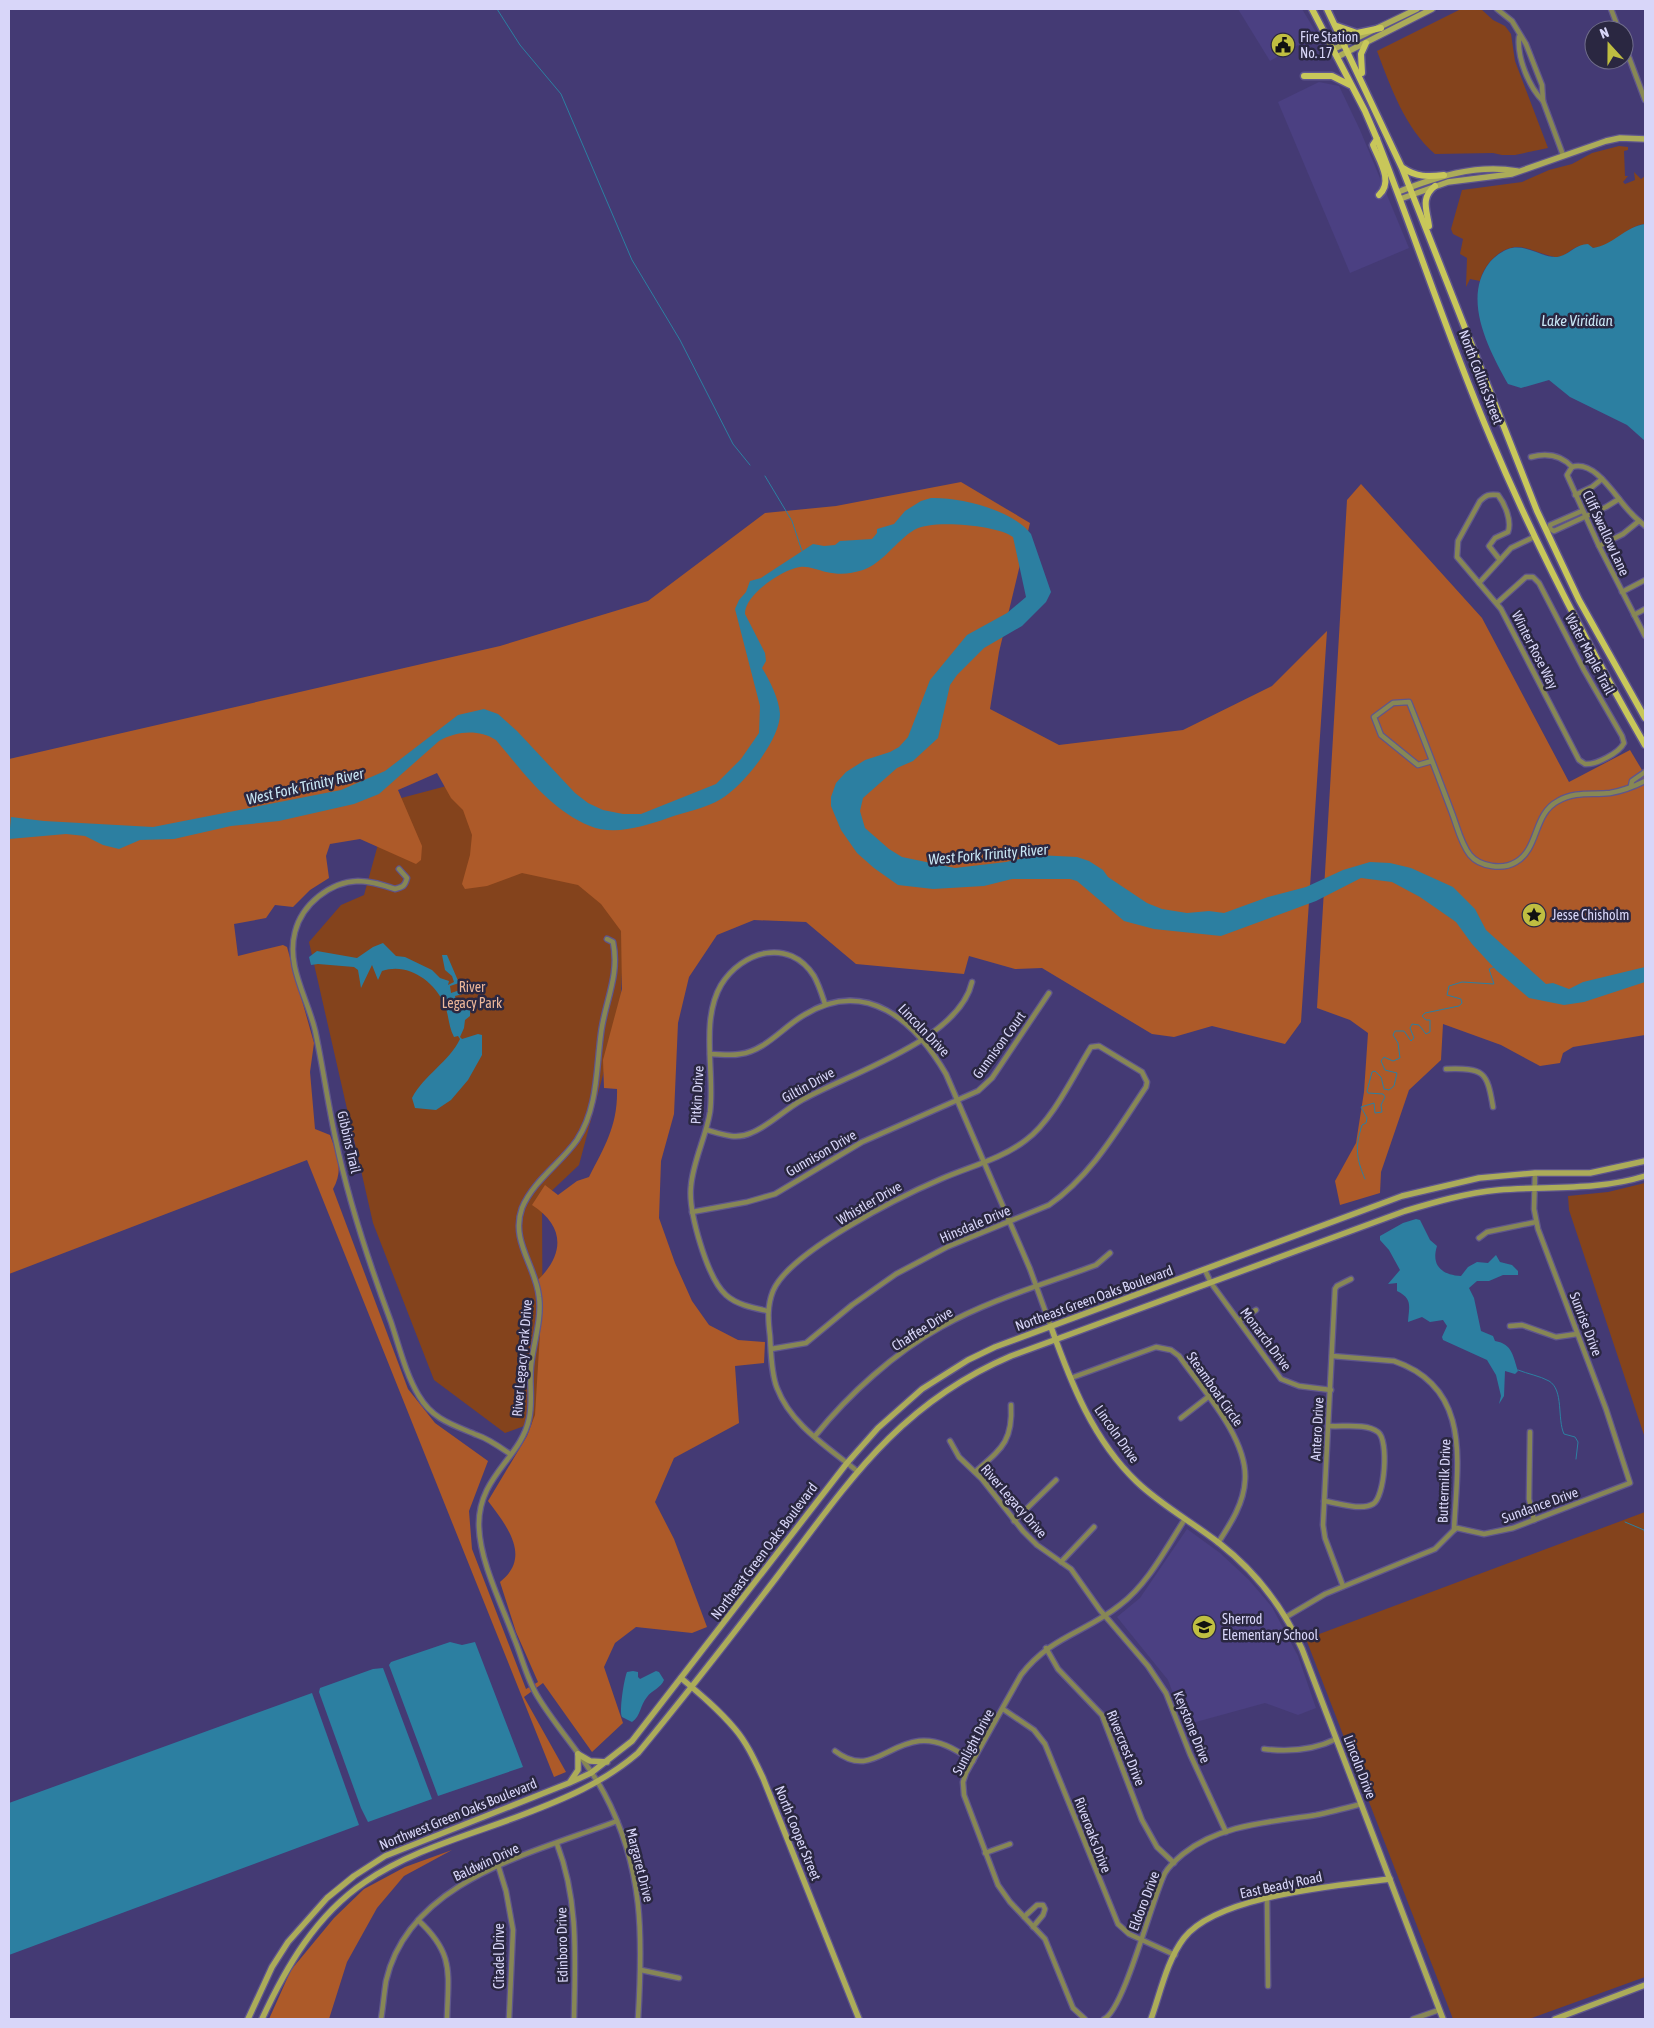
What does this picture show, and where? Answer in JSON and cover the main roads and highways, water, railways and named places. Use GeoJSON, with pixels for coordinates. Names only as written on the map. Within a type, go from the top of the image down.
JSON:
{"type":"FeatureCollection","features":[{"type":"Feature","properties":{"kind":"main road","name":"North Collins Street"},"geometry":{"type":"LineString","coordinates":[[1312,9],[1334,49],[1377,139],[1490,438],[1534,537],[1568,605],[1645,745]]}},
{"type":"Feature","properties":{"kind":"main road","name":"North Collins Street"},"geometry":{"type":"LineString","coordinates":[[1327,9],[1364,84],[1413,194],[1504,432],[1588,618],[1645,718]]}},
{"type":"Feature","properties":{"kind":"main road"},"geometry":{"type":"LineString","coordinates":[[1334,49],[1381,28],[1416,9]]}},
{"type":"Feature","properties":{"kind":"main road"},"geometry":{"type":"LineString","coordinates":[[1337,57],[1432,9]]}},
{"type":"Feature","properties":{"kind":"main road"},"geometry":{"type":"LineString","coordinates":[[1336,26],[1357,33],[1381,28]]}},
{"type":"Feature","properties":{"kind":"main road"},"geometry":{"type":"LineString","coordinates":[[1364,84],[1360,64],[1361,54],[1366,43]]}},
{"type":"Feature","properties":{"kind":"main road"},"geometry":{"type":"LineString","coordinates":[[1304,76],[1332,76],[1351,86]]}},
{"type":"Feature","properties":{"kind":"main road"},"geometry":{"type":"LineString","coordinates":[[1400,199],[1435,186],[1512,174],[1606,141],[1620,138],[1645,139]]}},
{"type":"Feature","properties":{"kind":"main road"},"geometry":{"type":"LineString","coordinates":[[1377,139],[1373,144],[1386,179],[1384,191],[1379,195]]}},
{"type":"Feature","properties":{"kind":"main road"},"geometry":{"type":"LineString","coordinates":[[1402,168],[1415,175],[1426,177],[1478,170],[1517,171]]}},
{"type":"Feature","properties":{"kind":"main road"},"geometry":{"type":"LineString","coordinates":[[1398,192],[1444,175]]}},
{"type":"Feature","properties":{"kind":"main road"},"geometry":{"type":"LineString","coordinates":[[1430,237],[1424,203],[1426,197],[1435,186]]}},
{"type":"Feature","properties":{"kind":"main road"},"geometry":{"type":"LineString","coordinates":[[1534,537],[1548,530]]}},
{"type":"Feature","properties":{"kind":"main road","name":"Northeast Green Oaks Boulevard"},"geometry":{"type":"LineString","coordinates":[[680,1678],[847,1463],[896,1410],[938,1378],[995,1347],[1051,1328],[1409,1194],[1479,1178],[1535,1173],[1590,1173],[1645,1161]]}},
{"type":"Feature","properties":{"kind":"main road","name":"Northeast Green Oaks Boulevard"},"geometry":{"type":"LineString","coordinates":[[690,1686],[858,1471],[904,1423],[953,1386],[988,1366],[1405,1210],[1497,1190],[1598,1186],[1645,1176]]}},
{"type":"Feature","properties":{"kind":"main road","name":"Lincoln Drive"},"geometry":{"type":"LineString","coordinates":[[1051,1328],[1070,1378],[1090,1422],[1122,1465],[1153,1496],[1218,1543],[1254,1576],[1286,1617],[1302,1649],[1443,2019]]}},
{"type":"Feature","properties":{"kind":"main road"},"geometry":{"type":"LineString","coordinates":[[743,1599],[753,1607]]}},
{"type":"Feature","properties":{"kind":"main road","name":"North Cooper Street"},"geometry":{"type":"LineString","coordinates":[[680,1678],[717,1709],[737,1731],[752,1755],[774,1804],[859,2019]]}},
{"type":"Feature","properties":{"kind":"main road","name":"Northwest Green Oaks Boulevard"},"geometry":{"type":"LineString","coordinates":[[248,2019],[272,1966],[288,1942],[327,1898],[354,1876],[384,1856],[569,1783],[591,1772],[632,1741],[680,1678]]}},
{"type":"Feature","properties":{"kind":"main road","name":"Northwest Green Oaks Boulevard"},"geometry":{"type":"LineString","coordinates":[[262,2019],[286,1970],[308,1936],[333,1908],[365,1882],[406,1859],[570,1797],[598,1782],[638,1753],[690,1686]]}},
{"type":"Feature","properties":{"kind":"main road"},"geometry":{"type":"LineString","coordinates":[[569,1783],[578,1770],[578,1754],[590,1761],[606,1762]]}},
{"type":"Feature","properties":{"kind":"main road","name":"East Beady Road"},"geometry":{"type":"LineString","coordinates":[[1151,2019],[1175,1955],[1184,1938],[1201,1924],[1222,1912],[1267,1898],[1390,1880]]}},
{"type":"Feature","properties":{"kind":"main road"},"geometry":{"type":"LineString","coordinates":[[1555,2019],[1645,1985]]}},
{"type":"Feature","properties":{"kind":"water","name":"Lake Viridian"},"geometry":{"type":"Polygon","coordinates":[[[1645,224],[1645,441],[1627,425],[1570,397],[1549,380],[1521,388],[1508,384],[1486,340],[1478,307],[1478,291],[1482,276],[1490,262],[1506,250],[1524,248],[1546,256],[1557,257],[1583,244],[1588,244],[1593,248],[1600,246],[1631,229],[1645,224]]]}},
{"type":"Feature","properties":{"kind":"water"},"geometry":{"type":"Polygon","coordinates":[[[931,498],[956,500],[985,507],[1012,518],[1023,526],[1031,534],[1051,592],[1046,602],[1022,626],[984,648],[957,675],[950,685],[938,738],[913,761],[897,768],[863,798],[860,811],[865,828],[889,849],[902,857],[955,868],[1006,862],[1037,855],[1077,857],[1089,861],[1103,870],[1108,877],[1147,903],[1162,909],[1187,913],[1209,911],[1224,913],[1268,897],[1306,887],[1343,870],[1370,862],[1390,863],[1411,868],[1453,887],[1475,909],[1486,930],[1546,984],[1553,983],[1569,989],[1583,982],[1645,967],[1645,982],[1584,1002],[1564,1005],[1529,998],[1496,970],[1472,944],[1456,922],[1420,897],[1392,882],[1361,878],[1316,901],[1221,936],[1154,929],[1124,921],[1077,881],[1070,879],[1012,879],[984,886],[933,889],[898,885],[857,853],[841,830],[831,806],[831,797],[836,783],[846,772],[865,760],[899,747],[908,737],[930,680],[967,635],[1007,613],[1026,597],[1013,537],[993,529],[964,525],[934,525],[914,530],[877,562],[863,570],[840,574],[800,567],[775,578],[757,591],[746,607],[745,614],[765,653],[766,661],[762,668],[778,702],[780,714],[778,725],[767,749],[739,784],[721,799],[702,807],[629,829],[599,829],[575,819],[550,800],[527,777],[496,740],[482,734],[460,733],[439,741],[379,794],[354,804],[279,821],[231,826],[174,839],[140,840],[119,849],[103,845],[85,836],[66,834],[9,839],[11,817],[44,821],[153,827],[341,790],[385,771],[458,715],[484,709],[498,714],[517,731],[575,793],[588,803],[603,810],[623,814],[641,814],[716,784],[741,759],[759,733],[760,706],[735,609],[739,600],[746,592],[750,581],[761,578],[813,544],[824,546],[835,545],[840,541],[872,539],[877,533],[877,529],[894,524],[905,511],[921,501],[931,498]]]}},
{"type":"Feature","properties":{"kind":"water"},"geometry":{"type":"Polygon","coordinates":[[[383,943],[396,956],[405,957],[432,970],[440,978],[449,981],[448,985],[454,982],[452,976],[445,970],[442,955],[447,955],[459,983],[450,986],[451,993],[460,990],[463,994],[455,996],[458,1010],[470,1005],[470,1016],[465,1020],[460,1037],[462,1039],[478,1034],[482,1035],[482,1055],[468,1080],[451,1100],[436,1110],[415,1108],[412,1098],[423,1082],[450,1055],[460,1039],[458,1036],[454,1037],[444,1003],[433,987],[418,975],[401,969],[382,971],[378,980],[372,965],[361,988],[358,970],[354,967],[311,965],[309,957],[317,951],[357,958],[373,947],[383,943]]]}},
{"type":"Feature","properties":{"kind":"water"},"geometry":{"type":"Polygon","coordinates":[[[1416,1219],[1420,1220],[1430,1240],[1437,1246],[1435,1259],[1439,1268],[1448,1274],[1461,1276],[1468,1267],[1477,1262],[1488,1263],[1496,1255],[1500,1262],[1512,1265],[1518,1271],[1518,1275],[1503,1275],[1489,1281],[1477,1281],[1469,1288],[1474,1298],[1481,1331],[1493,1336],[1495,1341],[1509,1348],[1518,1371],[1515,1374],[1505,1371],[1504,1396],[1499,1404],[1501,1396],[1496,1375],[1487,1360],[1443,1340],[1442,1337],[1447,1326],[1443,1320],[1430,1322],[1422,1317],[1408,1322],[1408,1300],[1397,1291],[1397,1283],[1388,1284],[1400,1270],[1389,1250],[1380,1240],[1380,1236],[1403,1223],[1416,1219]]]}},
{"type":"Feature","properties":{"kind":"water"},"geometry":{"type":"Polygon","coordinates":[[[450,1642],[462,1645],[475,1642],[523,1767],[438,1796],[389,1665],[391,1662],[450,1642]]]}},
{"type":"Feature","properties":{"kind":"water"},"geometry":{"type":"Polygon","coordinates":[[[383,1668],[432,1799],[368,1822],[361,1808],[319,1692],[320,1688],[373,1669],[383,1668]]]}},
{"type":"Feature","properties":{"kind":"water"},"geometry":{"type":"Polygon","coordinates":[[[656,1671],[659,1672],[664,1680],[647,1697],[637,1717],[632,1722],[622,1717],[621,1708],[627,1672],[638,1672],[640,1679],[656,1671]]]}},
{"type":"Feature","properties":{"kind":"water"},"geometry":{"type":"Polygon","coordinates":[[[312,1693],[359,1825],[9,1955],[9,1803],[312,1693]]]}},
{"type":"Feature","properties":{"kind":"waterway"},"geometry":{"type":"LineString","coordinates":[[497,9],[520,45],[561,94],[632,260],[680,340],[733,444],[750,465]]}},
{"type":"Feature","properties":{"kind":"waterway"},"geometry":{"type":"LineString","coordinates":[[765,476],[792,521],[802,551]]}},
{"type":"Feature","properties":{"kind":"waterway"},"geometry":{"type":"LineString","coordinates":[[1365,1179],[1358,1152],[1362,1125],[1366,1123],[1367,1118],[1361,1107],[1374,1103],[1375,1113],[1382,1112],[1381,1105],[1385,1097],[1383,1094],[1368,1093],[1367,1091],[1372,1072],[1375,1071],[1381,1077],[1384,1089],[1389,1090],[1394,1086],[1397,1073],[1385,1070],[1381,1061],[1384,1057],[1393,1061],[1400,1058],[1398,1043],[1393,1035],[1395,1031],[1404,1031],[1411,1041],[1414,1038],[1410,1028],[1412,1024],[1419,1025],[1426,1034],[1430,1032],[1430,1020],[1426,1020],[1422,1016],[1425,1013],[1459,1006],[1462,1003],[1461,999],[1447,995],[1449,986],[1462,982],[1494,984],[1489,969],[1494,967]]}},
{"type":"Feature","properties":{"kind":"waterway"},"geometry":{"type":"LineString","coordinates":[[1518,1370],[1545,1379],[1554,1385],[1557,1391],[1564,1434],[1575,1437],[1578,1442],[1576,1459]]}},
{"type":"Feature","properties":{"kind":"waterway"},"geometry":{"type":"LineString","coordinates":[[1625,1522],[1644,1530],[1645,1534]]}},
{"type":"Feature","properties":{"kind":"place","name":"Fire Station No. 17"},"geometry":{"type":"Point","coordinates":[1283,45]}},
{"type":"Feature","properties":{"kind":"place","name":"Jesse Chisholm"},"geometry":{"type":"Point","coordinates":[1534,915]}},
{"type":"Feature","properties":{"kind":"place","name":"Sherrod Elementary School"},"geometry":{"type":"Point","coordinates":[1204,1627]}},
{"type":"Feature","properties":{"kind":"water label","name":"West Fork Trinity River"},"geometry":{"type":"Point","coordinates":[305,786]}},
{"type":"Feature","properties":{"kind":"water label","name":"West Fork Trinity River"},"geometry":{"type":"Point","coordinates":[988,854]}},
{"type":"Feature","properties":{"kind":"park label","name":"River Legacy Park"},"geometry":{"type":"Point","coordinates":[472,996]}}]}
